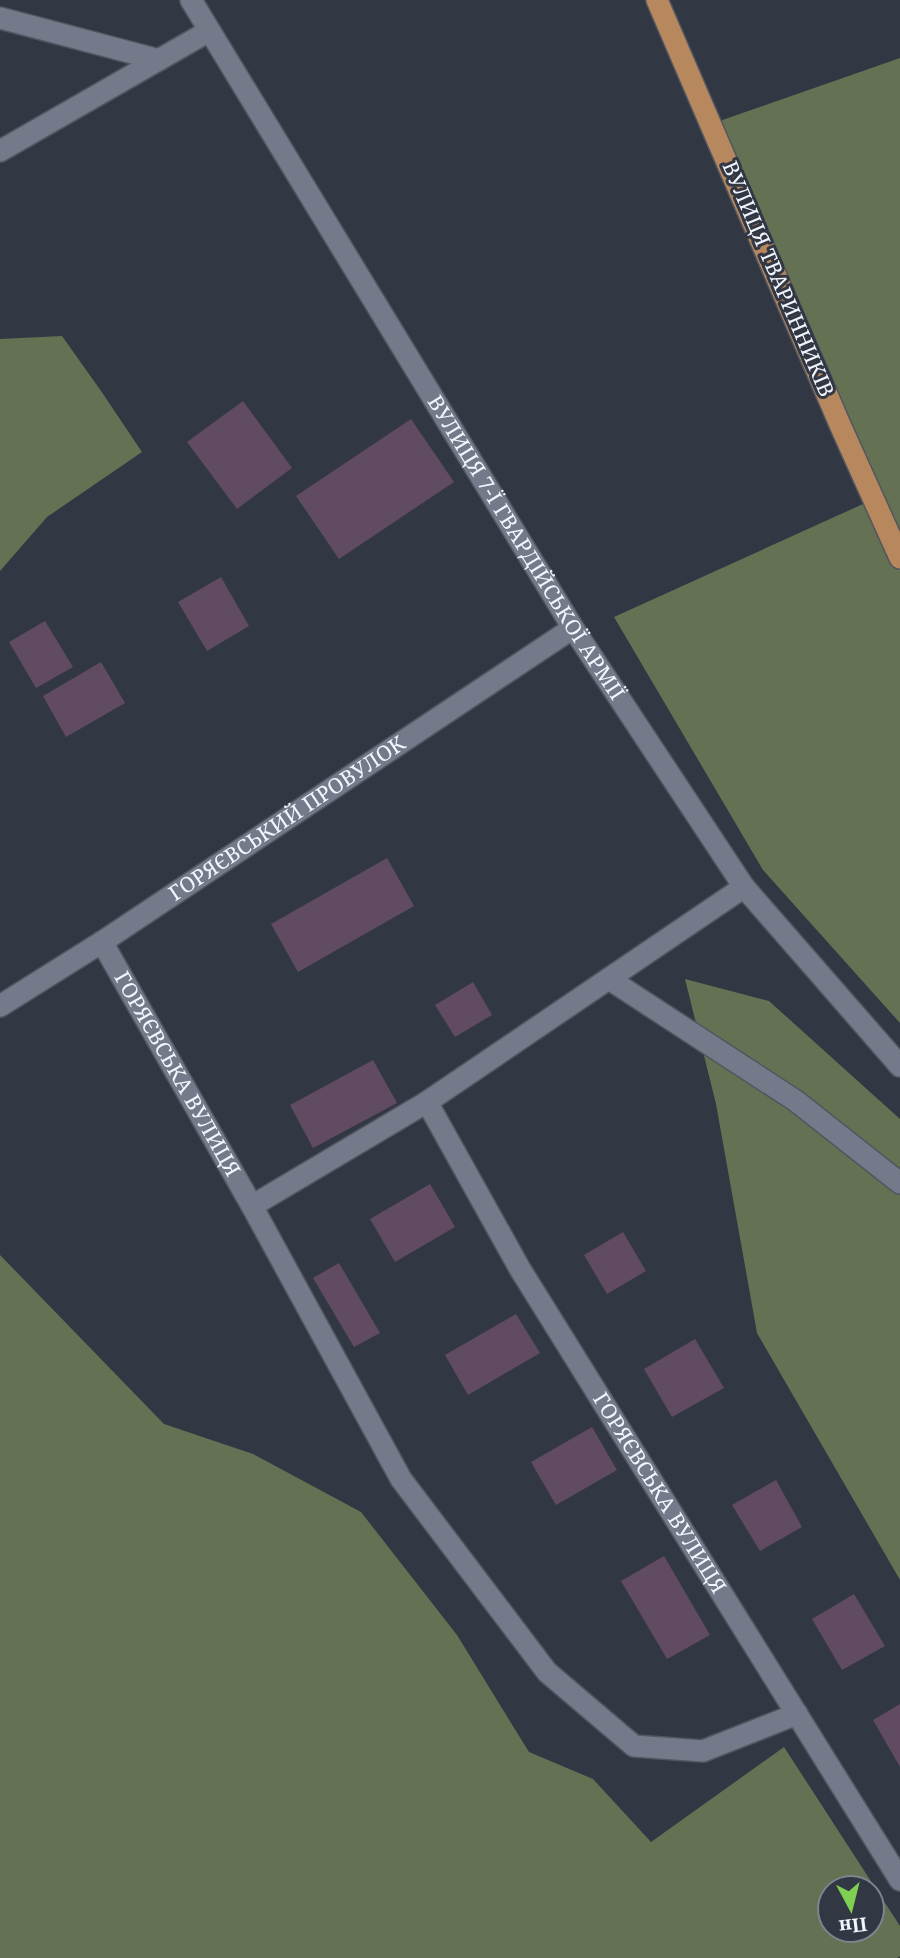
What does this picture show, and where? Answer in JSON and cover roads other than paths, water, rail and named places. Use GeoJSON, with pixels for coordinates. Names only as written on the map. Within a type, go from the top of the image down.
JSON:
{"type":"FeatureCollection","features":[{"type":"Feature","properties":{"kind":"main road","name":"ВУЛИЦЯ ТВАРИННИКІВ"},"geometry":{"type":"LineString","coordinates":[[657,0],[900,558]]}},
{"type":"Feature","properties":{"kind":"street","name":"ВУЛИЦЯ 7-Ї ГВАРДІЙСЬКОЇ АРМІЇ"},"geometry":{"type":"LineString","coordinates":[[191,0],[572,628],[744,887],[900,1066]]}},
{"type":"Feature","properties":{"kind":"street"},"geometry":{"type":"LineString","coordinates":[[0,18],[159,60]]}},
{"type":"Feature","properties":{"kind":"street"},"geometry":{"type":"LineString","coordinates":[[0,152],[209,31]]}},
{"type":"Feature","properties":{"kind":"street","name":"ГОРЯЄВСЬКИЙ ПРОВУЛОК"},"geometry":{"type":"LineString","coordinates":[[0,1006],[102,942],[572,628]]}},
{"type":"Feature","properties":{"kind":"street"},"geometry":{"type":"LineString","coordinates":[[252,1206],[427,1102],[744,887]]}},
{"type":"Feature","properties":{"kind":"street","name":"ГОРЯЄВСЬКА ВУЛИЦЯ"},"geometry":{"type":"LineString","coordinates":[[102,942],[252,1206],[401,1479],[547,1672],[634,1746],[703,1751],[797,1714]]}},
{"type":"Feature","properties":{"kind":"street"},"geometry":{"type":"LineString","coordinates":[[609,979],[796,1101],[900,1183]]}},
{"type":"Feature","properties":{"kind":"street","name":"ГОРЯЄВСЬКА ВУЛИЦЯ"},"geometry":{"type":"LineString","coordinates":[[427,1102],[520,1269],[900,1880]]}}]}
